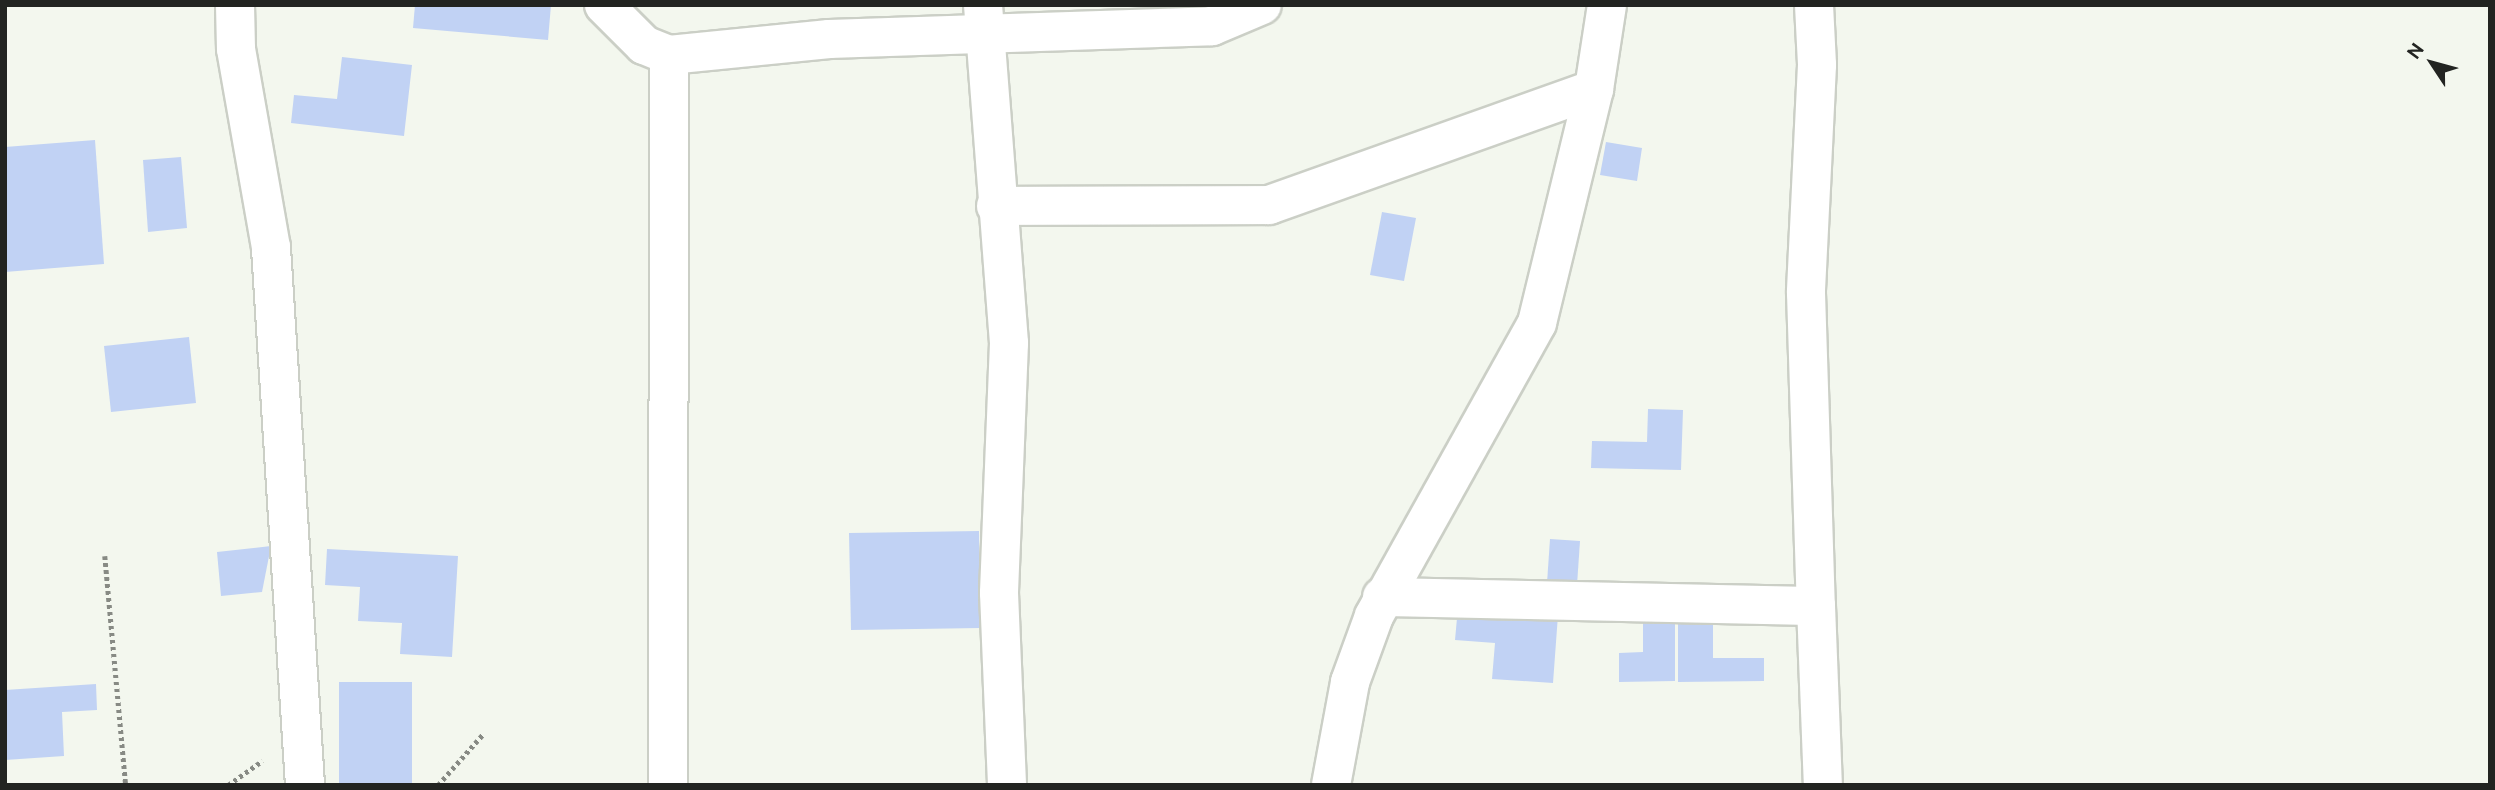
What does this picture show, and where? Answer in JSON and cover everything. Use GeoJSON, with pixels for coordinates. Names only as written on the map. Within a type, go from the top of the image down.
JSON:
{"type":"FeatureCollection","features":[{"type":"Feature","properties":{"kind":"street"},"geometry":{"type":"LineString","coordinates":[[235,5],[236,49],[271,248],[305,785]]}},
{"type":"Feature","properties":{"kind":"street"},"geometry":{"type":"LineString","coordinates":[[604,5],[644,45],[669,55],[983,19],[1212,26],[1262,5]]}},
{"type":"Feature","properties":{"kind":"street"},"geometry":{"type":"LineString","coordinates":[[1331,785],[1350,682],[1382,597],[1537,323],[1594,89],[1607,5]]}},
{"type":"Feature","properties":{"kind":"street"},"geometry":{"type":"LineString","coordinates":[[1814,5],[1817,65],[1806,293],[1824,785]]}},
{"type":"Feature","properties":{"kind":"street"},"geometry":{"type":"LineString","coordinates":[[983,19],[1009,343],[999,593],[1007,785]]}},
{"type":"Feature","properties":{"kind":"street"},"geometry":{"type":"LineString","coordinates":[[668,785],[669,55]]}},
{"type":"Feature","properties":{"kind":"street"},"geometry":{"type":"LineString","coordinates":[[996,206],[1269,205],[1594,89]]}},
{"type":"Feature","properties":{"kind":"street"},"geometry":{"type":"LineString","coordinates":[[1382,597],[1816,606]]}},
{"type":"Feature","properties":{"kind":"path"},"geometry":{"type":"LineString","coordinates":[[105,556],[126,785]]}},
{"type":"Feature","properties":{"kind":"path"},"geometry":{"type":"LineString","coordinates":[[438,785],[484,733]]}},
{"type":"Feature","properties":{"kind":"building"},"geometry":{"type":"Polygon","coordinates":[[[415,5],[551,5],[548,40],[413,28],[415,5]]]}},
{"type":"Feature","properties":{"kind":"building"},"geometry":{"type":"Polygon","coordinates":[[[342,57],[412,65],[404,136],[291,123],[294,95],[337,99],[342,57]]]}},
{"type":"Feature","properties":{"kind":"building"},"geometry":{"type":"Polygon","coordinates":[[[95,140],[104,264],[5,272],[5,147],[95,140]]]}},
{"type":"Feature","properties":{"kind":"building"},"geometry":{"type":"Polygon","coordinates":[[[1606,142],[1642,148],[1637,181],[1600,175],[1606,142]]]}},
{"type":"Feature","properties":{"kind":"building"},"geometry":{"type":"Polygon","coordinates":[[[181,157],[187,228],[148,232],[143,160],[181,157]]]}},
{"type":"Feature","properties":{"kind":"building"},"geometry":{"type":"Polygon","coordinates":[[[1382,212],[1416,218],[1404,281],[1370,275],[1382,212]]]}},
{"type":"Feature","properties":{"kind":"building"},"geometry":{"type":"Polygon","coordinates":[[[189,337],[196,403],[111,412],[104,346],[189,337]]]}},
{"type":"Feature","properties":{"kind":"building"},"geometry":{"type":"Polygon","coordinates":[[[1648,409],[1683,410],[1681,470],[1591,468],[1592,441],[1647,442],[1648,409]]]}},
{"type":"Feature","properties":{"kind":"building"},"geometry":{"type":"Polygon","coordinates":[[[979,531],[980,628],[851,630],[849,533],[979,531]]]}},
{"type":"Feature","properties":{"kind":"building"},"geometry":{"type":"Polygon","coordinates":[[[1550,539],[1580,541],[1577,585],[1547,583],[1550,539]]]}},
{"type":"Feature","properties":{"kind":"building"},"geometry":{"type":"Polygon","coordinates":[[[271,546],[262,592],[221,596],[217,552],[271,546]]]}},
{"type":"Feature","properties":{"kind":"building"},"geometry":{"type":"Polygon","coordinates":[[[327,549],[458,556],[452,657],[400,654],[402,623],[358,621],[360,587],[325,585],[327,549]]]}},
{"type":"Feature","properties":{"kind":"building"},"geometry":{"type":"Polygon","coordinates":[[[1458,607],[1558,615],[1553,683],[1492,679],[1495,643],[1455,640],[1458,607]]]}},
{"type":"Feature","properties":{"kind":"building"},"geometry":{"type":"Polygon","coordinates":[[[1713,616],[1713,658],[1764,658],[1764,681],[1678,682],[1678,617],[1713,616]]]}},
{"type":"Feature","properties":{"kind":"building"},"geometry":{"type":"Polygon","coordinates":[[[1675,620],[1675,681],[1619,682],[1619,653],[1643,652],[1643,621],[1675,620]]]}},
{"type":"Feature","properties":{"kind":"building"},"geometry":{"type":"Polygon","coordinates":[[[339,682],[412,682],[412,785],[339,785],[339,682]]]}},
{"type":"Feature","properties":{"kind":"building"},"geometry":{"type":"Polygon","coordinates":[[[96,684],[97,710],[62,712],[64,756],[5,760],[5,690],[96,684]]]}}]}
